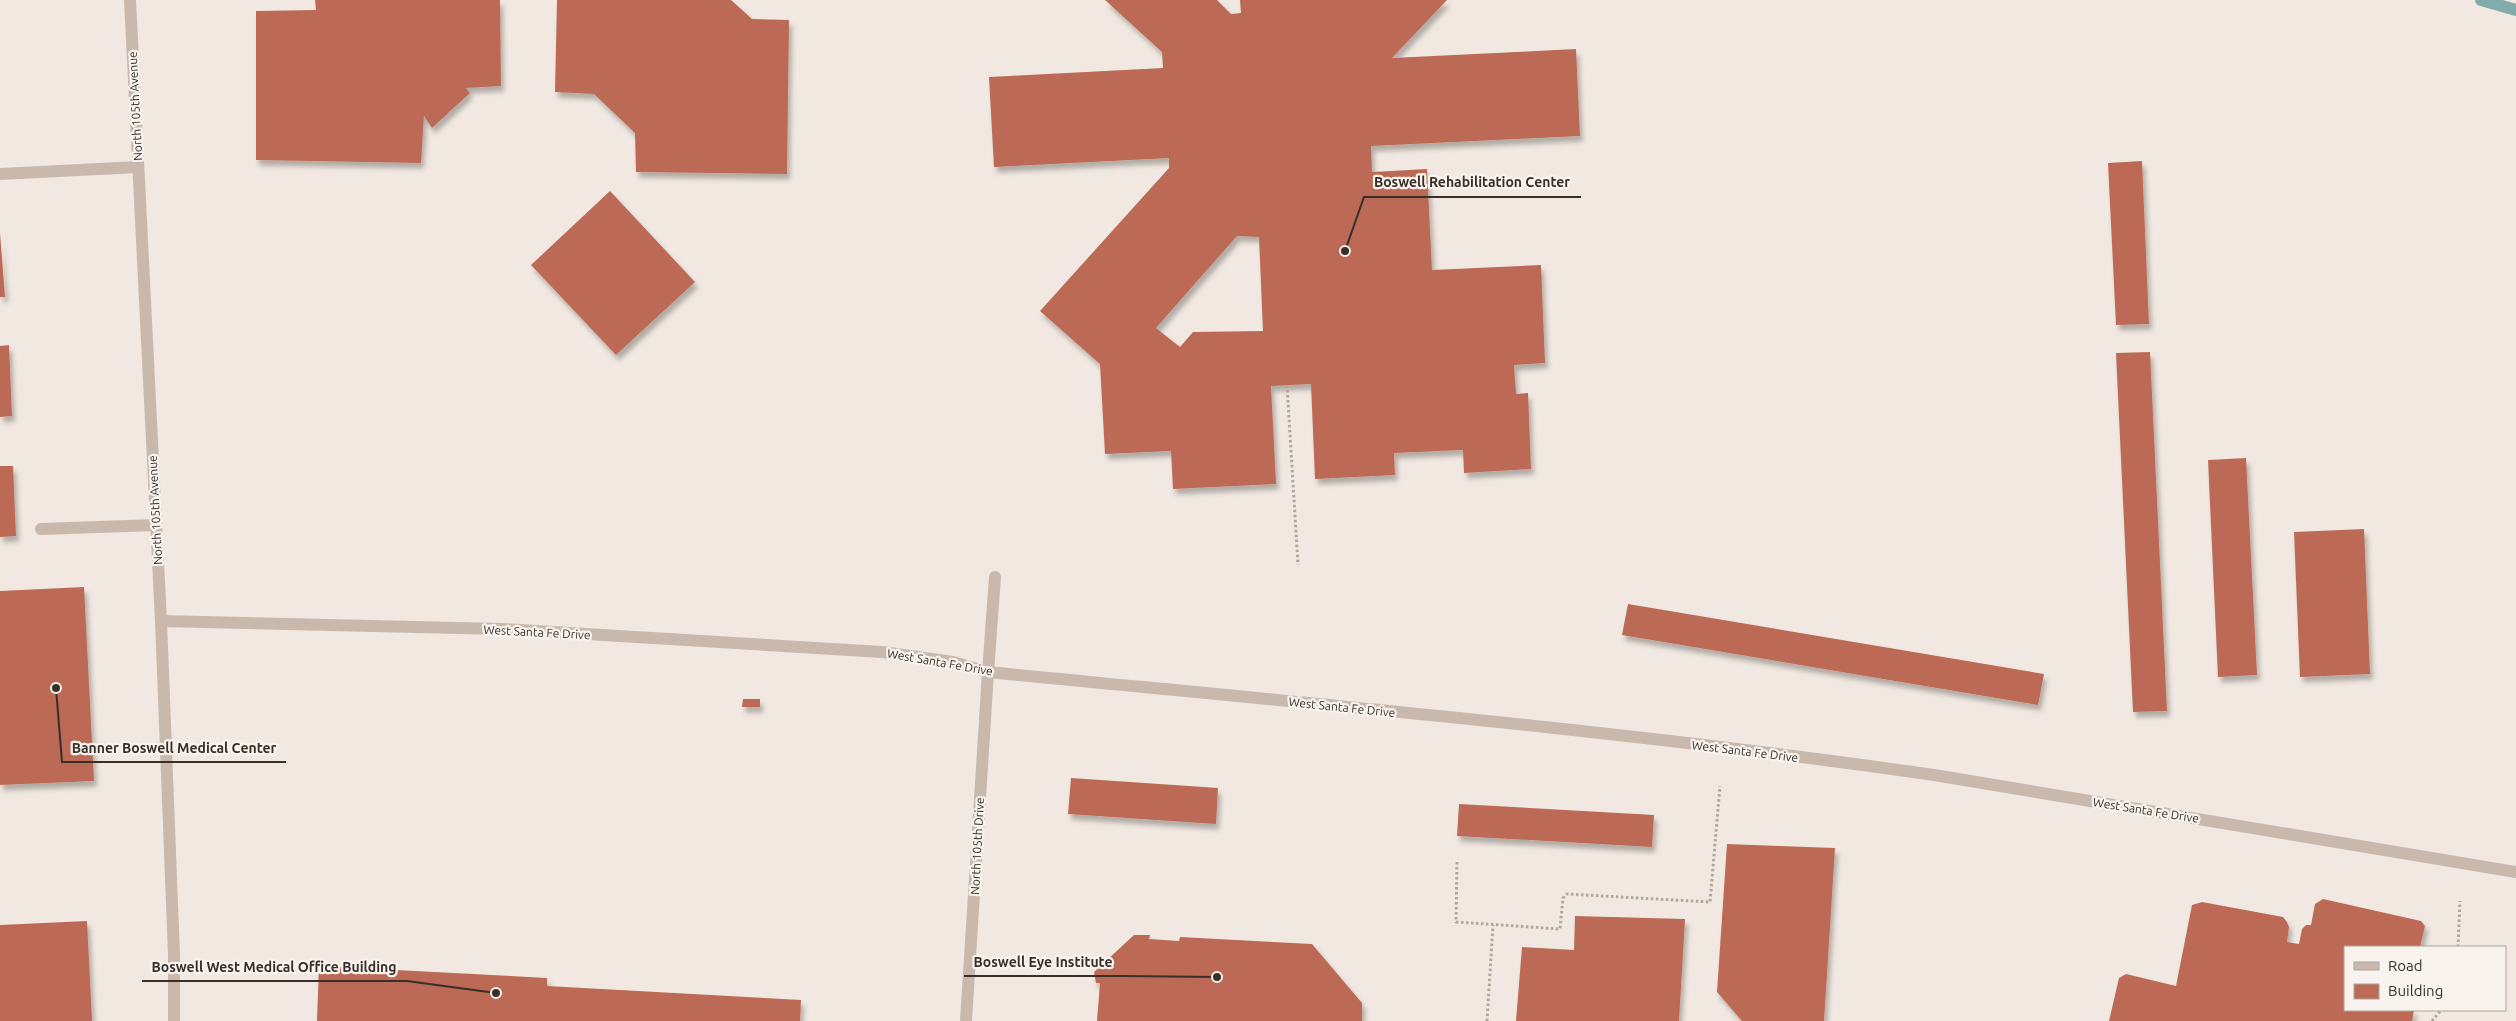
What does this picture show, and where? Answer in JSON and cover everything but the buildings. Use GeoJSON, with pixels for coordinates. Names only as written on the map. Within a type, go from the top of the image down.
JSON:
{"type":"FeatureCollection","features":[{"type":"Feature","properties":{"kind":"street","name":"North 105th Avenue"},"geometry":{"type":"LineString","coordinates":[[130,0],[161,621],[174,955],[174,1021]]}},
{"type":"Feature","properties":{"kind":"street"},"geometry":{"type":"LineString","coordinates":[[0,174],[138,167]]}},
{"type":"Feature","properties":{"kind":"street"},"geometry":{"type":"LineString","coordinates":[[42,529],[156,525]]}},
{"type":"Feature","properties":{"kind":"street","name":"North 105th Drive"},"geometry":{"type":"LineString","coordinates":[[966,1021],[995,577]]}},
{"type":"Feature","properties":{"kind":"street","name":"West Santa Fe Drive"},"geometry":{"type":"LineString","coordinates":[[161,621],[502,629],[873,651],[953,662],[988,672],[1430,716],[1849,763],[1934,775],[2516,872]]}},
{"type":"Feature","properties":{"kind":"path"},"geometry":{"type":"LineString","coordinates":[[1287,385],[1298,565]]}},
{"type":"Feature","properties":{"kind":"path"},"geometry":{"type":"LineString","coordinates":[[1457,862],[1456,922],[1560,928],[1564,898],[1567,894],[1710,902],[1720,786]]}},
{"type":"Feature","properties":{"kind":"path"},"geometry":{"type":"LineString","coordinates":[[2458,946],[2460,901]]}},
{"type":"Feature","properties":{"kind":"path"},"geometry":{"type":"LineString","coordinates":[[1487,1021],[1493,925]]}},
{"type":"Feature","properties":{"kind":"path"},"geometry":{"type":"LineString","coordinates":[[2432,1021],[2440,1011]]}},
{"type":"Feature","properties":{"kind":"waterway"},"geometry":{"type":"LineString","coordinates":[[2481,0],[2516,10]]}},
{"type":"Feature","properties":{"kind":"place","name":"Boswell Rehabilitation Center"},"geometry":{"type":"Point","coordinates":[1345,251]}},
{"type":"Feature","properties":{"kind":"place","name":"Banner Boswell Medical Center"},"geometry":{"type":"Point","coordinates":[56,688]}},
{"type":"Feature","properties":{"kind":"place","name":"Boswell Eye Institute"},"geometry":{"type":"Point","coordinates":[1217,977]}},
{"type":"Feature","properties":{"kind":"place","name":"Boswell West Medical Office Building"},"geometry":{"type":"Point","coordinates":[496,993]}}]}
